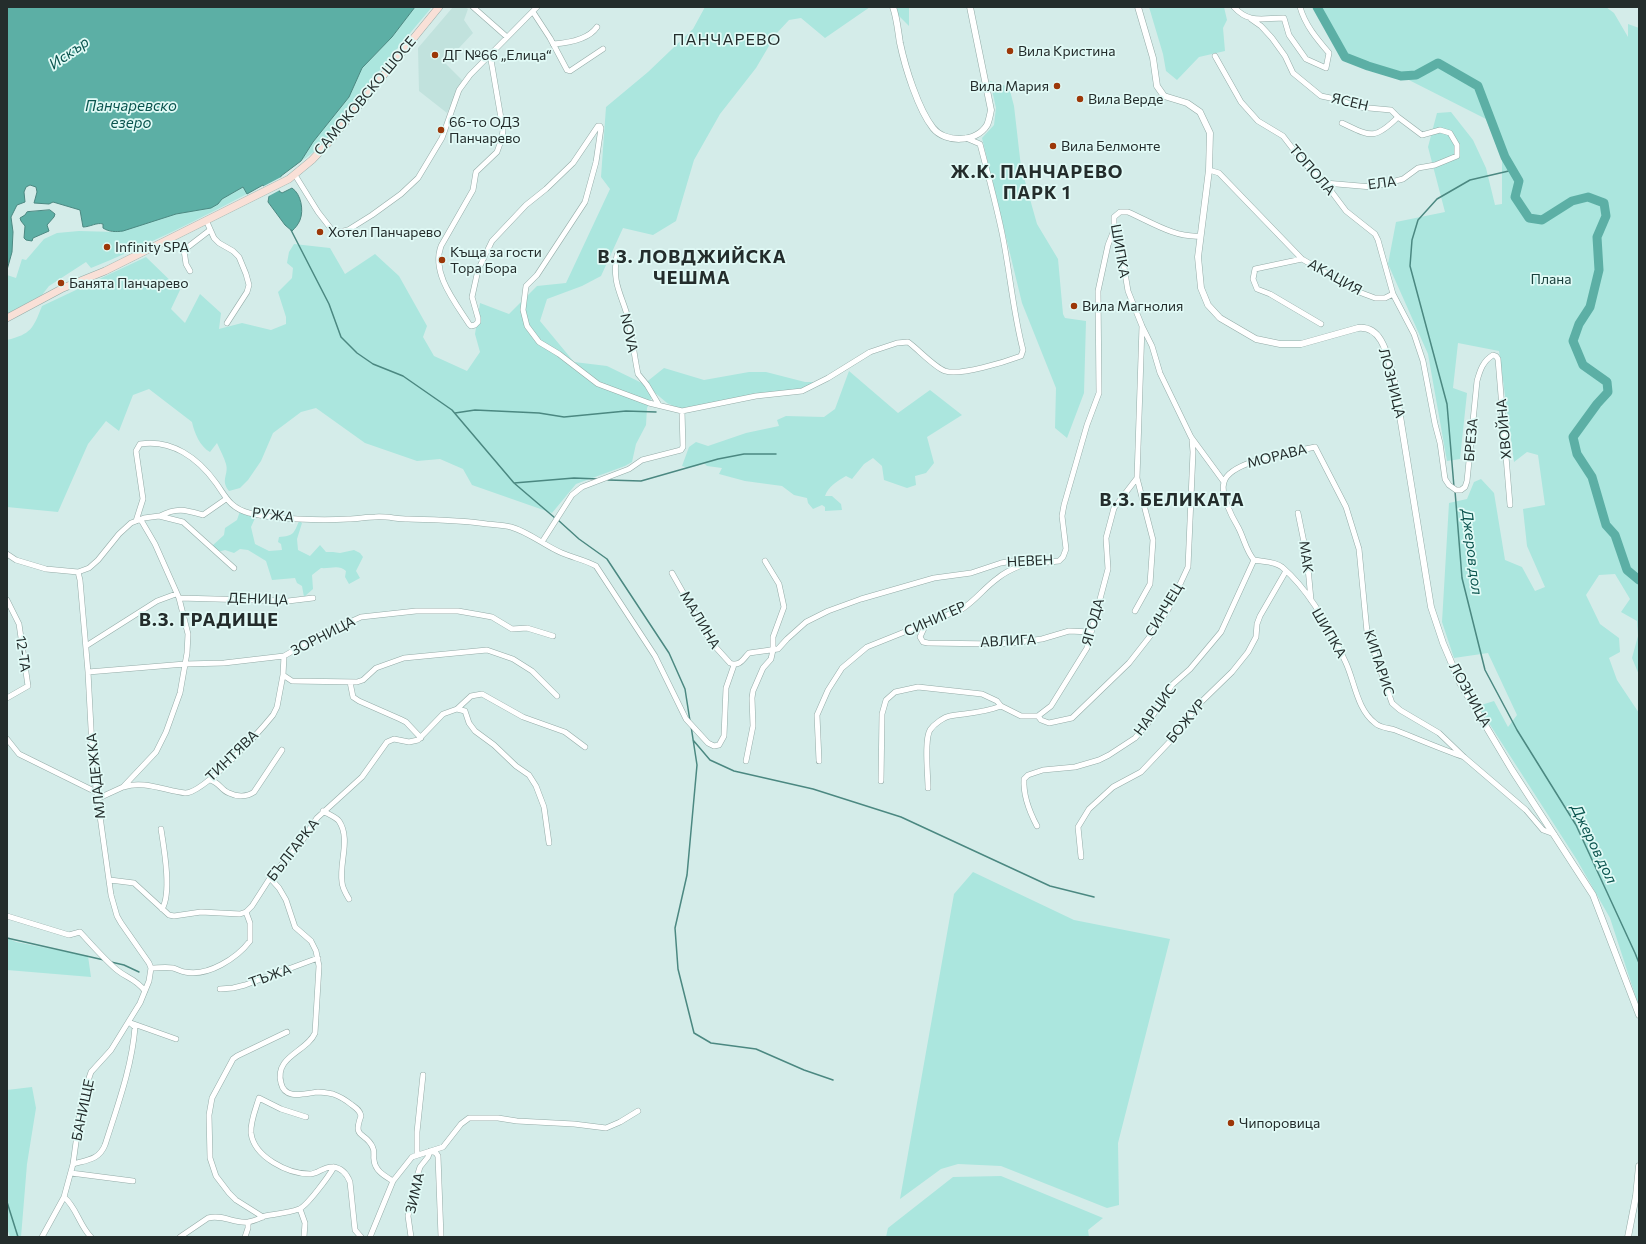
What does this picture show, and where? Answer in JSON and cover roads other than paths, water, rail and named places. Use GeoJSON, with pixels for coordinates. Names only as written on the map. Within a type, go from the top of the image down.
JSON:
{"type":"FeatureCollection","features":[{"type":"Feature","properties":{"kind":"main road","name":"САМОКОВСКО ШОСЕ"},"geometry":{"type":"LineString","coordinates":[[7,318],[63,288],[105,271],[282,183],[295,175],[329,142],[439,7]]}},
{"type":"Feature","properties":{"kind":"street"},"geometry":{"type":"LineString","coordinates":[[473,7],[507,37]]}},
{"type":"Feature","properties":{"kind":"street"},"geometry":{"type":"LineString","coordinates":[[295,175],[318,212],[332,230],[339,232],[348,230],[395,198],[418,178],[442,138],[459,90],[470,75],[537,7]]}},
{"type":"Feature","properties":{"kind":"street"},"geometry":{"type":"LineString","coordinates":[[894,7],[906,66],[925,116],[936,131],[951,139],[966,138],[978,133],[987,125],[991,110],[970,7]]}},
{"type":"Feature","properties":{"kind":"street","name":"ЛОЗНИЦА"},"geometry":{"type":"LineString","coordinates":[[1138,7],[1153,58],[1157,86],[1164,96],[1187,104],[1200,112],[1210,133],[1209,170],[1198,257],[1201,288],[1208,305],[1220,318],[1256,339],[1280,344],[1301,344],[1366,327],[1372,329],[1382,343],[1394,379],[1431,607],[1443,643],[1460,683],[1512,770],[1554,834]]}},
{"type":"Feature","properties":{"kind":"street","name":"ЯСЕН"},"geometry":{"type":"LineString","coordinates":[[1234,7],[1240,14],[1251,19],[1260,26],[1272,38],[1285,56],[1293,74],[1321,96],[1340,100],[1358,107],[1391,110],[1422,135],[1440,130],[1450,133],[1458,146],[1457,156]]}},
{"type":"Feature","properties":{"kind":"street"},"geometry":{"type":"LineString","coordinates":[[1251,19],[1284,18],[1289,35],[1306,59],[1326,68],[1329,53],[1311,32],[1302,15],[1300,7]]}},
{"type":"Feature","properties":{"kind":"street"},"geometry":{"type":"LineString","coordinates":[[533,12],[554,44],[567,70],[570,71],[604,49]]}},
{"type":"Feature","properties":{"kind":"street"},"geometry":{"type":"LineString","coordinates":[[554,44],[579,40],[587,36],[597,27]]}},
{"type":"Feature","properties":{"kind":"street"},"geometry":{"type":"LineString","coordinates":[[490,54],[503,130],[502,138],[497,152],[476,172],[473,190],[441,246],[437,259],[438,266],[447,288],[471,326],[475,325],[478,322],[478,318],[472,297],[478,270],[492,241],[526,205],[546,189],[573,163],[598,126],[600,126],[601,128],[596,162],[585,202],[536,275],[526,286],[523,314],[527,326],[539,342],[559,354],[598,384],[659,405],[682,411],[756,396],[802,391],[828,378],[870,352],[897,342],[908,342],[944,371],[953,372],[985,367],[1021,356],[1023,350],[1002,234],[988,174],[980,144],[966,138]]}},
{"type":"Feature","properties":{"kind":"street","name":"ТОПОЛА"},"geometry":{"type":"LineString","coordinates":[[1215,56],[1241,102],[1258,121],[1283,136],[1303,162],[1325,183],[1346,211],[1375,234],[1393,294]]}},
{"type":"Feature","properties":{"kind":"street"},"geometry":{"type":"LineString","coordinates":[[1342,123],[1365,134],[1372,135],[1384,130],[1398,117]]}},
{"type":"Feature","properties":{"kind":"street","name":"ЕЛА"},"geometry":{"type":"LineString","coordinates":[[1325,183],[1372,187],[1403,179],[1418,168],[1435,165],[1457,156]]}},
{"type":"Feature","properties":{"kind":"street","name":"АКАЦИЯ"},"geometry":{"type":"LineString","coordinates":[[1209,170],[1219,173],[1302,259],[1359,292],[1375,298],[1385,298],[1393,294]]}},
{"type":"Feature","properties":{"kind":"street","name":"ШИПКА"},"geometry":{"type":"LineString","coordinates":[[1191,437],[1163,379],[1152,346],[1142,326],[1127,286],[1120,243],[1114,230],[1115,215],[1123,212],[1150,221],[1186,237],[1200,236]]}},
{"type":"Feature","properties":{"kind":"street"},"geometry":{"type":"LineString","coordinates":[[206,220],[214,238],[239,257],[249,285],[247,292],[227,323]]}},
{"type":"Feature","properties":{"kind":"street"},"geometry":{"type":"LineString","coordinates":[[190,271],[186,264],[184,250],[210,230]]}},
{"type":"Feature","properties":{"kind":"street","name":"НЕВЕН"},"geometry":{"type":"LineString","coordinates":[[746,761],[752,726],[753,691],[763,668],[771,660],[773,650],[778,649],[806,622],[828,611],[861,599],[934,578],[971,573],[1001,563],[1018,560],[1039,563],[1059,560],[1065,554],[1062,516],[1064,505],[1087,425],[1099,393],[1098,291],[1108,245],[1114,230]]}},
{"type":"Feature","properties":{"kind":"street","name":"NOVA"},"geometry":{"type":"LineString","coordinates":[[617,255],[614,273],[617,289],[629,323],[636,369],[659,405]]}},
{"type":"Feature","properties":{"kind":"street"},"geometry":{"type":"LineString","coordinates":[[1302,259],[1255,269],[1254,279],[1257,289],[1270,294],[1321,324]]}},
{"type":"Feature","properties":{"kind":"street","name":"БРЕЗА"},"geometry":{"type":"LineString","coordinates":[[1393,294],[1414,334],[1423,361],[1443,461],[1445,479],[1456,490],[1461,490],[1465,487],[1467,481],[1477,381],[1482,366],[1488,358],[1493,355]]}},
{"type":"Feature","properties":{"kind":"street"},"geometry":{"type":"LineString","coordinates":[[1135,611],[1150,584],[1153,540],[1137,478],[1142,326]]}},
{"type":"Feature","properties":{"kind":"street","name":"ХВОЙНА"},"geometry":{"type":"LineString","coordinates":[[1493,355],[1498,359],[1510,505]]}},
{"type":"Feature","properties":{"kind":"street"},"geometry":{"type":"LineString","coordinates":[[542,542],[572,495],[582,487],[629,469],[642,460],[681,450],[683,447],[682,411]]}},
{"type":"Feature","properties":{"kind":"street"},"geometry":{"type":"LineString","coordinates":[[1191,437],[1224,482],[1224,489],[1230,513],[1254,560]]}},
{"type":"Feature","properties":{"kind":"street","name":"СИНЧЕЦ"},"geometry":{"type":"LineString","coordinates":[[1038,716],[1041,720],[1049,723],[1072,718],[1128,663],[1151,635],[1169,608],[1188,567],[1193,452],[1191,437]]}},
{"type":"Feature","properties":{"kind":"street","name":"РУЖА"},"geometry":{"type":"LineString","coordinates":[[139,520],[142,499],[136,452],[140,444],[150,442],[169,445],[196,460],[216,483],[226,499],[240,510],[260,515],[306,519],[347,519],[381,516],[407,519],[473,522],[511,527],[563,553],[584,559],[596,566],[656,656],[686,719],[708,743],[714,746],[719,745],[724,736],[726,688],[728,678],[734,665]]}},
{"type":"Feature","properties":{"kind":"street","name":"КИПАРИС"},"geometry":{"type":"LineString","coordinates":[[1315,447],[1346,507],[1359,549],[1367,632],[1392,703],[1400,710],[1439,733],[1464,757],[1526,810],[1543,830],[1554,834]]}},
{"type":"Feature","properties":{"kind":"street","name":"МОРАВА"},"geometry":{"type":"LineString","coordinates":[[1224,482],[1230,472],[1244,464],[1315,447]]}},
{"type":"Feature","properties":{"kind":"street","name":"ЯГОДА"},"geometry":{"type":"LineString","coordinates":[[1038,716],[1051,706],[1087,648],[1108,569],[1106,538],[1114,508],[1137,478]]}},
{"type":"Feature","properties":{"kind":"street"},"geometry":{"type":"LineString","coordinates":[[7,554],[16,560],[46,569],[78,572],[94,564],[128,525],[144,518],[159,516],[179,509],[203,515],[226,499]]}},
{"type":"Feature","properties":{"kind":"street","name":"МАК"},"geometry":{"type":"LineString","coordinates":[[1298,513],[1307,557],[1311,602]]}},
{"type":"Feature","properties":{"kind":"street"},"geometry":{"type":"LineString","coordinates":[[159,516],[184,522],[234,568]]}},
{"type":"Feature","properties":{"kind":"street"},"geometry":{"type":"LineString","coordinates":[[99,798],[123,787],[156,752],[166,732],[180,693],[185,664],[188,634],[178,596],[155,544],[139,520]]}},
{"type":"Feature","properties":{"kind":"street"},"geometry":{"type":"LineString","coordinates":[[734,665],[743,661],[749,653],[773,650],[773,637],[784,607],[779,584],[765,560]]}},
{"type":"Feature","properties":{"kind":"street","name":"ШИПКА"},"geometry":{"type":"LineString","coordinates":[[1254,560],[1277,564],[1286,571],[1311,602],[1347,664],[1362,704],[1376,725],[1392,728],[1464,757]]}},
{"type":"Feature","properties":{"kind":"street","name":"НАРЦИС"},"geometry":{"type":"LineString","coordinates":[[1037,826],[1030,814],[1026,802],[1024,779],[1033,773],[1043,770],[1075,767],[1093,762],[1109,755],[1135,738],[1148,723],[1172,685],[1190,669],[1221,632],[1254,560]]}},
{"type":"Feature","properties":{"kind":"street","name":"СИНИГЕР"},"geometry":{"type":"LineString","coordinates":[[819,761],[817,715],[828,690],[842,668],[867,647],[966,607],[1006,572],[1028,562]]}},
{"type":"Feature","properties":{"kind":"street","name":"БОЖУР"},"geometry":{"type":"LineString","coordinates":[[1081,856],[1078,827],[1089,809],[1113,787],[1141,772],[1176,735],[1197,706],[1240,663],[1256,637],[1257,624],[1260,616],[1286,571]]}},
{"type":"Feature","properties":{"kind":"street","name":"МЛАДЕЖКА"},"geometry":{"type":"LineString","coordinates":[[78,572],[86,646],[96,792],[99,798],[111,895],[117,916],[151,968]]}},
{"type":"Feature","properties":{"kind":"street","name":"МАЛИНА"},"geometry":{"type":"LineString","coordinates":[[672,573],[711,642],[726,659],[734,665]]}},
{"type":"Feature","properties":{"kind":"street","name":"ДЕНИЦА"},"geometry":{"type":"LineString","coordinates":[[86,646],[157,601],[178,596],[288,601],[313,598]]}},
{"type":"Feature","properties":{"kind":"street","name":"12-ТА"},"geometry":{"type":"LineString","coordinates":[[7,600],[19,624],[28,686],[7,698]]}},
{"type":"Feature","properties":{"kind":"street","name":"ЗОРНИЦА"},"geometry":{"type":"LineString","coordinates":[[88,672],[185,664],[224,663],[284,656],[319,636],[361,617],[416,611],[458,611],[492,617],[512,628],[527,628],[553,636]]}},
{"type":"Feature","properties":{"kind":"street","name":"АВЛИГА"},"geometry":{"type":"LineString","coordinates":[[926,624],[920,637],[923,642],[994,644],[1033,641],[1069,631],[1091,632]]}},
{"type":"Feature","properties":{"kind":"street"},"geometry":{"type":"LineString","coordinates":[[284,675],[292,681],[350,682],[362,680],[376,668],[404,658],[487,650],[513,659],[532,671],[558,696]]}},
{"type":"Feature","properties":{"kind":"street","name":"ТИНТЯВА"},"geometry":{"type":"LineString","coordinates":[[123,787],[138,785],[187,793],[195,790],[210,780],[273,715],[277,707],[284,675],[284,656]]}},
{"type":"Feature","properties":{"kind":"street"},"geometry":{"type":"LineString","coordinates":[[350,682],[353,697],[359,701],[400,718],[406,722],[421,738],[447,711],[457,708],[472,696],[482,694],[523,717],[565,732],[585,747]]}},
{"type":"Feature","properties":{"kind":"street"},"geometry":{"type":"LineString","coordinates":[[881,781],[882,714],[886,700],[895,692],[918,687],[982,694],[997,700],[1001,706],[1021,716],[1038,716]]}},
{"type":"Feature","properties":{"kind":"street"},"geometry":{"type":"LineString","coordinates":[[928,788],[927,749],[930,730],[938,722],[948,716],[987,711],[1001,706]]}},
{"type":"Feature","properties":{"kind":"street"},"geometry":{"type":"LineString","coordinates":[[457,708],[465,711],[469,723],[475,731],[494,745],[516,766],[529,775],[536,786],[544,807],[549,843]]}},
{"type":"Feature","properties":{"kind":"street","name":"БЪЛГАРКА"},"geometry":{"type":"LineString","coordinates":[[246,912],[252,906],[270,878],[301,842],[323,811],[352,788],[362,777],[387,742],[394,739],[409,742],[421,738]]}},
{"type":"Feature","properties":{"kind":"street"},"geometry":{"type":"LineString","coordinates":[[7,739],[19,754],[96,792]]}},
{"type":"Feature","properties":{"kind":"street"},"geometry":{"type":"LineString","coordinates":[[210,780],[216,781],[229,793],[242,796],[250,795],[254,792],[282,750]]}},
{"type":"Feature","properties":{"kind":"street"},"geometry":{"type":"LineString","coordinates":[[323,811],[339,820],[344,832],[344,848],[341,868],[342,883],[349,899]]}},
{"type":"Feature","properties":{"kind":"street"},"geometry":{"type":"LineString","coordinates":[[161,829],[166,860],[166,903],[162,909]]}},
{"type":"Feature","properties":{"kind":"street"},"geometry":{"type":"LineString","coordinates":[[1554,834],[1593,895],[1639,1015]]}},
{"type":"Feature","properties":{"kind":"street"},"geometry":{"type":"LineString","coordinates":[[270,878],[279,888],[286,900],[295,927],[311,941],[318,958],[315,1033],[312,1039],[284,1064],[280,1072],[281,1085],[286,1091],[296,1095],[318,1092],[334,1095],[360,1110],[362,1114],[358,1131],[373,1147],[375,1165],[379,1171],[393,1181]]}},
{"type":"Feature","properties":{"kind":"street"},"geometry":{"type":"LineString","coordinates":[[110,880],[134,884],[169,915],[174,916],[201,912],[240,914],[246,912],[250,923],[250,940],[236,955],[222,964],[206,971],[186,973],[172,968],[151,968]]}},
{"type":"Feature","properties":{"kind":"street"},"geometry":{"type":"LineString","coordinates":[[7,916],[69,935],[80,932],[109,963],[119,972],[133,978],[145,991]]}},
{"type":"Feature","properties":{"kind":"street","name":"ТЪЖА"},"geometry":{"type":"LineString","coordinates":[[220,989],[245,985],[318,958]]}},
{"type":"Feature","properties":{"kind":"street","name":"БАНИЩЕ"},"geometry":{"type":"LineString","coordinates":[[42,1237],[64,1197],[73,1164],[82,1106],[91,1072],[111,1050],[129,1022],[149,982],[151,968]]}},
{"type":"Feature","properties":{"kind":"street"},"geometry":{"type":"LineString","coordinates":[[129,1022],[176,1039]]}},
{"type":"Feature","properties":{"kind":"street"},"geometry":{"type":"LineString","coordinates":[[73,1164],[98,1156],[103,1152],[123,1089],[134,1041],[135,1027],[129,1022]]}},
{"type":"Feature","properties":{"kind":"street"},"geometry":{"type":"LineString","coordinates":[[263,1217],[236,1200],[216,1176],[210,1158],[209,1111],[212,1098],[233,1059],[286,1032]]}},
{"type":"Feature","properties":{"kind":"street"},"geometry":{"type":"LineString","coordinates":[[417,1155],[417,1132],[423,1074]]}},
{"type":"Feature","properties":{"kind":"street"},"geometry":{"type":"LineString","coordinates":[[306,1117],[281,1109],[259,1098],[252,1123],[251,1134],[257,1146],[268,1159],[287,1169],[306,1174],[314,1174],[328,1167],[334,1167],[342,1170],[348,1177],[355,1230],[360,1237]]}},
{"type":"Feature","properties":{"kind":"street"},"geometry":{"type":"LineString","coordinates":[[370,1236],[393,1181],[412,1157],[443,1147],[460,1124],[469,1118],[498,1118],[517,1121],[574,1124],[606,1128],[620,1122],[638,1111]]}},
{"type":"Feature","properties":{"kind":"street"},"geometry":{"type":"LineString","coordinates":[[430,1151],[436,1153],[438,1156],[442,1237]]}},
{"type":"Feature","properties":{"kind":"street","name":"ЗИМА"},"geometry":{"type":"LineString","coordinates":[[411,1237],[408,1216],[415,1183],[420,1167],[428,1157],[430,1151]]}},
{"type":"Feature","properties":{"kind":"street"},"geometry":{"type":"LineString","coordinates":[[1628,1237],[1636,1196],[1639,1166]]}},
{"type":"Feature","properties":{"kind":"street"},"geometry":{"type":"LineString","coordinates":[[180,1237],[208,1218],[224,1217],[234,1221],[248,1222],[263,1217],[300,1209],[318,1190],[334,1167]]}},
{"type":"Feature","properties":{"kind":"street"},"geometry":{"type":"LineString","coordinates":[[71,1173],[133,1181]]}},
{"type":"Feature","properties":{"kind":"street"},"geometry":{"type":"LineString","coordinates":[[64,1197],[69,1201],[80,1223],[91,1237]]}},
{"type":"Feature","properties":{"kind":"street"},"geometry":{"type":"LineString","coordinates":[[300,1209],[305,1223],[304,1237]]}},
{"type":"Feature","properties":{"kind":"street"},"geometry":{"type":"LineString","coordinates":[[245,1237],[248,1222]]}},
{"type":"Feature","properties":{"kind":"water","name":"Панчаревско езеро"},"geometry":{"type":"Polygon","coordinates":[[[7,7],[415,7],[392,37],[362,68],[349,97],[313,142],[301,161],[281,176],[279,191],[282,193],[292,188],[298,194],[302,207],[300,220],[292,231],[285,225],[268,202],[269,196],[263,185],[247,194],[243,187],[222,199],[218,204],[211,208],[176,214],[123,231],[115,232],[103,228],[103,224],[83,227],[80,210],[53,202],[49,204],[34,203],[37,192],[36,187],[30,185],[26,187],[24,192],[25,202],[17,205],[11,217],[13,232],[12,252],[7,270],[7,7]]]}},
{"type":"Feature","properties":{"kind":"water"},"geometry":{"type":"Polygon","coordinates":[[[50,210],[55,214],[47,225],[49,231],[33,238],[32,241],[26,240],[24,238],[25,226],[20,218],[27,212],[50,210]]]}},
{"type":"Feature","properties":{"kind":"waterway"},"geometry":{"type":"LineString","coordinates":[[1317,7],[1345,57],[1401,76],[1416,75],[1438,63],[1478,86],[1505,157],[1519,181],[1515,197],[1529,218],[1542,220],[1572,201],[1588,197],[1604,203],[1606,216],[1597,237],[1599,270],[1590,307],[1579,324],[1573,341],[1583,365],[1607,382],[1608,392],[1597,404],[1573,437],[1577,454],[1592,477],[1606,525],[1615,535],[1627,570],[1639,580]]}},
{"type":"Feature","properties":{"kind":"waterway","name":"Джеров дол"},"geometry":{"type":"LineString","coordinates":[[1454,487],[1447,404],[1410,266],[1412,240],[1418,220],[1437,199],[1470,180],[1513,170]]}},
{"type":"Feature","properties":{"kind":"waterway"},"geometry":{"type":"LineString","coordinates":[[291,230],[329,304],[341,337],[357,353],[373,364],[403,376],[452,410],[514,483],[555,518]]}},
{"type":"Feature","properties":{"kind":"waterway"},"geometry":{"type":"LineString","coordinates":[[455,413],[475,410],[539,413],[564,417],[626,411],[656,412]]}},
{"type":"Feature","properties":{"kind":"waterway"},"geometry":{"type":"LineString","coordinates":[[608,480],[641,481],[718,459],[744,454],[776,454]]}},
{"type":"Feature","properties":{"kind":"waterway"},"geometry":{"type":"LineString","coordinates":[[514,483],[574,478],[598,479]]}},
{"type":"Feature","properties":{"kind":"waterway","name":"Джеров дол"},"geometry":{"type":"LineString","coordinates":[[1455,491],[1462,578],[1485,670],[1517,730],[1576,825],[1639,963]]}},
{"type":"Feature","properties":{"kind":"waterway"},"geometry":{"type":"LineString","coordinates":[[558,520],[579,539],[607,559],[669,653],[685,689],[690,721]]}},
{"type":"Feature","properties":{"kind":"waterway"},"geometry":{"type":"LineString","coordinates":[[691,726],[697,765],[687,875],[675,928],[678,969],[694,1033],[711,1043],[756,1049],[804,1070],[833,1080]]}},
{"type":"Feature","properties":{"kind":"waterway"},"geometry":{"type":"LineString","coordinates":[[693,740],[710,760],[734,771],[813,789],[901,817],[1050,886],[1094,897]]}},
{"type":"Feature","properties":{"kind":"waterway"},"geometry":{"type":"LineString","coordinates":[[7,938],[104,960]]}},
{"type":"Feature","properties":{"kind":"waterway"},"geometry":{"type":"LineString","coordinates":[[111,962],[124,965],[139,972]]}},
{"type":"Feature","properties":{"kind":"waterway"},"geometry":{"type":"LineString","coordinates":[[7,1202],[18,1237]]}},
{"type":"Feature","properties":{"kind":"place","name":"Вила Кристина"},"geometry":{"type":"Point","coordinates":[1010,51]}},
{"type":"Feature","properties":{"kind":"place","name":"ДГ №66 „Елица“"},"geometry":{"type":"Point","coordinates":[435,55]}},
{"type":"Feature","properties":{"kind":"place","name":"Вила Мария"},"geometry":{"type":"Point","coordinates":[1057,86]}},
{"type":"Feature","properties":{"kind":"place","name":"Вила Верде"},"geometry":{"type":"Point","coordinates":[1080,99]}},
{"type":"Feature","properties":{"kind":"place","name":"66-то ОДЗ Панчарево"},"geometry":{"type":"Point","coordinates":[441,130]}},
{"type":"Feature","properties":{"kind":"place","name":"Вила Белмонте"},"geometry":{"type":"Point","coordinates":[1053,146]}},
{"type":"Feature","properties":{"kind":"place","name":"Хотел Панчарево"},"geometry":{"type":"Point","coordinates":[320,232]}},
{"type":"Feature","properties":{"kind":"place","name":"Infinity SPA"},"geometry":{"type":"Point","coordinates":[107,247]}},
{"type":"Feature","properties":{"kind":"place","name":"Къща за гости Тора Бора"},"geometry":{"type":"Point","coordinates":[442,260]}},
{"type":"Feature","properties":{"kind":"place","name":"Банята Панчарево"},"geometry":{"type":"Point","coordinates":[61,283]}},
{"type":"Feature","properties":{"kind":"place","name":"Вила Магнолия"},"geometry":{"type":"Point","coordinates":[1074,306]}},
{"type":"Feature","properties":{"kind":"place","name":"Чипоровица"},"geometry":{"type":"Point","coordinates":[1231,1123]}},
{"type":"Feature","properties":{"kind":"district","name":"ПАНЧАРЕВО"},"geometry":{"type":"Point","coordinates":[727,40]}},
{"type":"Feature","properties":{"kind":"district","name":"Ж.К. ПАНЧАРЕВО ПАРК 1"},"geometry":{"type":"Point","coordinates":[1037,182]}},
{"type":"Feature","properties":{"kind":"district","name":"В.З. ЛОВДЖИЙСКА ЧЕШМА"},"geometry":{"type":"Point","coordinates":[692,267]}},
{"type":"Feature","properties":{"kind":"district","name":"В.З. БЕЛИКАТА"},"geometry":{"type":"Point","coordinates":[1172,500]}},
{"type":"Feature","properties":{"kind":"district","name":"В.З. ГРАДИЩЕ"},"geometry":{"type":"Point","coordinates":[209,620]}},
{"type":"Feature","properties":{"kind":"water label","name":"Искър"},"geometry":{"type":"Point","coordinates":[69,53]}},
{"type":"Feature","properties":{"kind":"park label","name":"Плана"},"geometry":{"type":"Point","coordinates":[1551,279]}}]}
